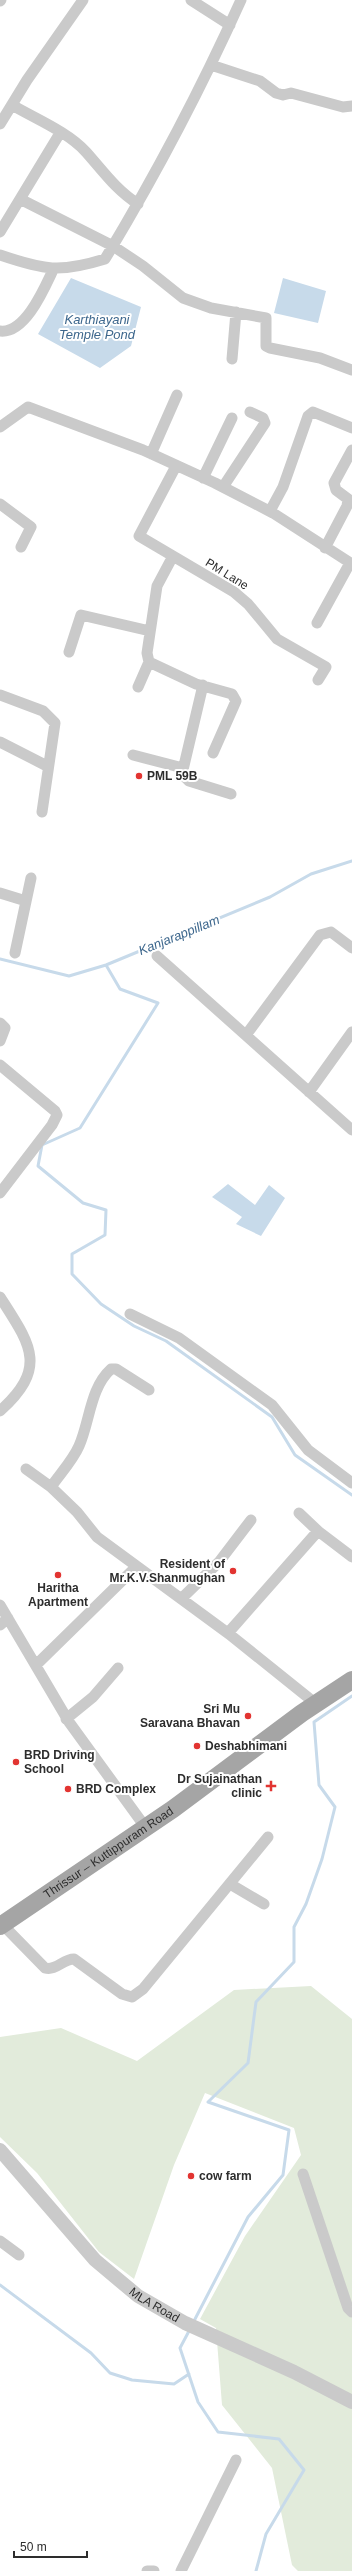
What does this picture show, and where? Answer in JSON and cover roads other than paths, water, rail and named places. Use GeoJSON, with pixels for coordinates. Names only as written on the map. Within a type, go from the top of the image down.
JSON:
{"type":"FeatureCollection","features":[{"type":"Feature","properties":{"kind":"main road","name":"Thrissur – Kuttippuram Road"},"geometry":{"type":"LineString","coordinates":[[1,1925],[146,1828],[315,1703],[352,1680]]}},
{"type":"Feature","properties":{"kind":"street"},"geometry":{"type":"LineString","coordinates":[[0,124],[83,0]]}},
{"type":"Feature","properties":{"kind":"street"},"geometry":{"type":"LineString","coordinates":[[191,0],[230,24]]}},
{"type":"Feature","properties":{"kind":"street"},"geometry":{"type":"LineString","coordinates":[[0,255],[32,266],[53,270],[105,259],[138,204],[211,65],[241,0]]}},
{"type":"Feature","properties":{"kind":"street"},"geometry":{"type":"LineString","coordinates":[[211,65],[260,82],[276,93],[283,95],[291,93],[343,107],[352,106]]}},
{"type":"Feature","properties":{"kind":"street"},"geometry":{"type":"LineString","coordinates":[[12,105],[60,133],[86,152],[116,188],[138,204]]}},
{"type":"Feature","properties":{"kind":"street"},"geometry":{"type":"LineString","coordinates":[[0,232],[60,133]]}},
{"type":"Feature","properties":{"kind":"street"},"geometry":{"type":"LineString","coordinates":[[20,200],[113,246],[143,266],[183,298],[211,308],[266,318],[264,341],[266,346],[320,358],[352,370]]}},
{"type":"Feature","properties":{"kind":"street"},"geometry":{"type":"LineString","coordinates":[[0,331],[10,330],[23,321],[44,290],[53,270]]}},
{"type":"Feature","properties":{"kind":"street"},"geometry":{"type":"LineString","coordinates":[[232,359],[236,312]]}},
{"type":"Feature","properties":{"kind":"street"},"geometry":{"type":"LineString","coordinates":[[151,454],[177,395]]}},
{"type":"Feature","properties":{"kind":"street"},"geometry":{"type":"LineString","coordinates":[[0,428],[28,407],[151,454],[223,487],[270,511],[351,564],[317,623]]}},
{"type":"Feature","properties":{"kind":"street"},"geometry":{"type":"LineString","coordinates":[[223,487],[265,422],[263,418],[250,412]]}},
{"type":"Feature","properties":{"kind":"street"},"geometry":{"type":"LineString","coordinates":[[270,511],[283,487],[308,416],[313,412],[352,428]]}},
{"type":"Feature","properties":{"kind":"street"},"geometry":{"type":"LineString","coordinates":[[203,478],[232,418]]}},
{"type":"Feature","properties":{"kind":"street"},"geometry":{"type":"LineString","coordinates":[[325,548],[347,506],[348,499],[336,490],[334,482],[352,450]]}},
{"type":"Feature","properties":{"kind":"street","name":"PM Lane"},"geometry":{"type":"LineString","coordinates":[[176,466],[139,536],[234,592],[248,604],[277,639],[326,667],[318,680]]}},
{"type":"Feature","properties":{"kind":"street"},"geometry":{"type":"LineString","coordinates":[[0,504],[31,527],[21,547]]}},
{"type":"Feature","properties":{"kind":"street"},"geometry":{"type":"LineString","coordinates":[[138,687],[149,662],[147,653],[157,586],[173,556]]}},
{"type":"Feature","properties":{"kind":"street"},"geometry":{"type":"LineString","coordinates":[[69,652],[81,615],[150,631]]}},
{"type":"Feature","properties":{"kind":"street"},"geometry":{"type":"LineString","coordinates":[[149,662],[204,685],[232,694],[236,702],[213,753]]}},
{"type":"Feature","properties":{"kind":"street"},"geometry":{"type":"LineString","coordinates":[[204,685],[183,768],[184,778],[189,781],[231,794]]}},
{"type":"Feature","properties":{"kind":"street"},"geometry":{"type":"LineString","coordinates":[[0,695],[43,712],[53,718],[55,723],[55,736],[47,766],[42,812]]}},
{"type":"Feature","properties":{"kind":"street"},"geometry":{"type":"LineString","coordinates":[[0,742],[47,766]]}},
{"type":"Feature","properties":{"kind":"street"},"geometry":{"type":"LineString","coordinates":[[133,755],[183,768]]}},
{"type":"Feature","properties":{"kind":"street"},"geometry":{"type":"LineString","coordinates":[[15,953],[31,878]]}},
{"type":"Feature","properties":{"kind":"street"},"geometry":{"type":"LineString","coordinates":[[0,893],[26,901]]}},
{"type":"Feature","properties":{"kind":"street"},"geometry":{"type":"LineString","coordinates":[[246,1035],[320,935],[331,932],[352,948]]}},
{"type":"Feature","properties":{"kind":"street"},"geometry":{"type":"LineString","coordinates":[[157,956],[352,1130]]}},
{"type":"Feature","properties":{"kind":"street"},"geometry":{"type":"LineString","coordinates":[[0,1023],[5,1028],[0,1041]]}},
{"type":"Feature","properties":{"kind":"street"},"geometry":{"type":"LineString","coordinates":[[309,1092],[352,1032]]}},
{"type":"Feature","properties":{"kind":"street"},"geometry":{"type":"LineString","coordinates":[[0,1066],[56,1111],[57,1115],[52,1125],[0,1193]]}},
{"type":"Feature","properties":{"kind":"street"},"geometry":{"type":"LineString","coordinates":[[0,1298],[20,1329],[30,1356],[26,1383],[14,1398],[0,1410]]}},
{"type":"Feature","properties":{"kind":"street"},"geometry":{"type":"LineString","coordinates":[[130,1314],[179,1338],[272,1405],[308,1450],[352,1483]]}},
{"type":"Feature","properties":{"kind":"street"},"geometry":{"type":"LineString","coordinates":[[51,1487],[77,1450],[97,1389],[106,1374],[111,1369],[116,1369],[149,1390]]}},
{"type":"Feature","properties":{"kind":"street"},"geometry":{"type":"LineString","coordinates":[[26,1470],[51,1487],[77,1512],[97,1537],[228,1633],[315,1703]]}},
{"type":"Feature","properties":{"kind":"street"},"geometry":{"type":"LineString","coordinates":[[299,1513],[318,1531],[352,1557]]}},
{"type":"Feature","properties":{"kind":"street"},"geometry":{"type":"LineString","coordinates":[[181,1599],[219,1562],[250,1520]]}},
{"type":"Feature","properties":{"kind":"street"},"geometry":{"type":"LineString","coordinates":[[228,1633],[318,1531]]}},
{"type":"Feature","properties":{"kind":"street"},"geometry":{"type":"LineString","coordinates":[[36,1665],[136,1567]]}},
{"type":"Feature","properties":{"kind":"street"},"geometry":{"type":"LineString","coordinates":[[0,1606],[4,1622],[36,1665],[66,1719],[146,1828]]}},
{"type":"Feature","properties":{"kind":"street"},"geometry":{"type":"LineString","coordinates":[[66,1719],[93,1698],[118,1668]]}},
{"type":"Feature","properties":{"kind":"street"},"geometry":{"type":"LineString","coordinates":[[1,1925],[45,1968],[54,1968],[63,1961],[74,1958],[122,1994],[132,1997],[143,1989],[268,1837]]}},
{"type":"Feature","properties":{"kind":"street"},"geometry":{"type":"LineString","coordinates":[[230,1884],[264,1904]]}},
{"type":"Feature","properties":{"kind":"street","name":"MLA Road"},"geometry":{"type":"LineString","coordinates":[[0,2150],[95,2260],[138,2296],[185,2324],[294,2372],[352,2402]]}},
{"type":"Feature","properties":{"kind":"street"},"geometry":{"type":"LineString","coordinates":[[302,2174],[348,2308],[352,2312]]}},
{"type":"Feature","properties":{"kind":"street"},"geometry":{"type":"LineString","coordinates":[[0,2241],[19,2255]]}},
{"type":"Feature","properties":{"kind":"street"},"geometry":{"type":"LineString","coordinates":[[181,2571],[236,2460]]}},
{"type":"Feature","properties":{"kind":"street"},"geometry":{"type":"LineString","coordinates":[[147,2571],[154,2571]]}},
{"type":"Feature","properties":{"kind":"water","name":"Karthiayani Temple Pond"},"geometry":{"type":"Polygon","coordinates":[[[71,278],[141,307],[131,346],[100,368],[38,334],[71,278]]]}},
{"type":"Feature","properties":{"kind":"water"},"geometry":{"type":"Polygon","coordinates":[[[283,278],[326,291],[318,323],[274,313],[283,278]]]}},
{"type":"Feature","properties":{"kind":"water"},"geometry":{"type":"Polygon","coordinates":[[[228,1184],[255,1205],[269,1185],[285,1198],[261,1236],[236,1224],[242,1217],[212,1197],[228,1184]]]}},
{"type":"Feature","properties":{"kind":"waterway","name":"Kanjarappillam"},"geometry":{"type":"LineString","coordinates":[[0,959],[69,976],[106,965],[270,897],[311,874],[352,861]]}},
{"type":"Feature","properties":{"kind":"waterway"},"geometry":{"type":"LineString","coordinates":[[106,965],[120,989],[158,1003],[80,1128],[42,1145],[38,1166],[83,1203],[106,1210],[105,1235],[72,1254],[72,1274],[101,1304],[134,1326],[166,1341],[272,1417],[295,1455],[352,1495]]}},
{"type":"Feature","properties":{"kind":"waterway"},"geometry":{"type":"LineString","coordinates":[[194,2321],[248,2217],[283,2175],[289,2130],[208,2102],[248,2063],[256,2002],[294,1962],[294,1927],[306,1904],[322,1859],[335,1807],[319,1785],[314,1722],[352,1696]]}},
{"type":"Feature","properties":{"kind":"waterway"},"geometry":{"type":"LineString","coordinates":[[0,2285],[91,2353],[110,2373],[132,2380],[174,2384],[189,2374]]}},
{"type":"Feature","properties":{"kind":"waterway"},"geometry":{"type":"LineString","coordinates":[[189,2331],[180,2348],[198,2402],[218,2432],[279,2439],[304,2470],[266,2534],[256,2571]]}},
{"type":"Feature","properties":{"kind":"place","name":"PML 59B"},"geometry":{"type":"Point","coordinates":[139,776]}},
{"type":"Feature","properties":{"kind":"place","name":"Resident of Mr.K.V.Shanmughan"},"geometry":{"type":"Point","coordinates":[233,1571]}},
{"type":"Feature","properties":{"kind":"place","name":"Haritha Apartment"},"geometry":{"type":"Point","coordinates":[58,1575]}},
{"type":"Feature","properties":{"kind":"place","name":"Sri Mu Saravana Bhavan"},"geometry":{"type":"Point","coordinates":[248,1716]}},
{"type":"Feature","properties":{"kind":"place","name":"Deshabhimani"},"geometry":{"type":"Point","coordinates":[197,1746]}},
{"type":"Feature","properties":{"kind":"place","name":"BRD Driving School"},"geometry":{"type":"Point","coordinates":[16,1762]}},
{"type":"Feature","properties":{"kind":"place","name":"Dr Sujainathan clinic"},"geometry":{"type":"Point","coordinates":[271,1786]}},
{"type":"Feature","properties":{"kind":"place","name":"BRD Complex"},"geometry":{"type":"Point","coordinates":[68,1789]}},
{"type":"Feature","properties":{"kind":"place","name":"cow farm"},"geometry":{"type":"Point","coordinates":[191,2176]}}]}
